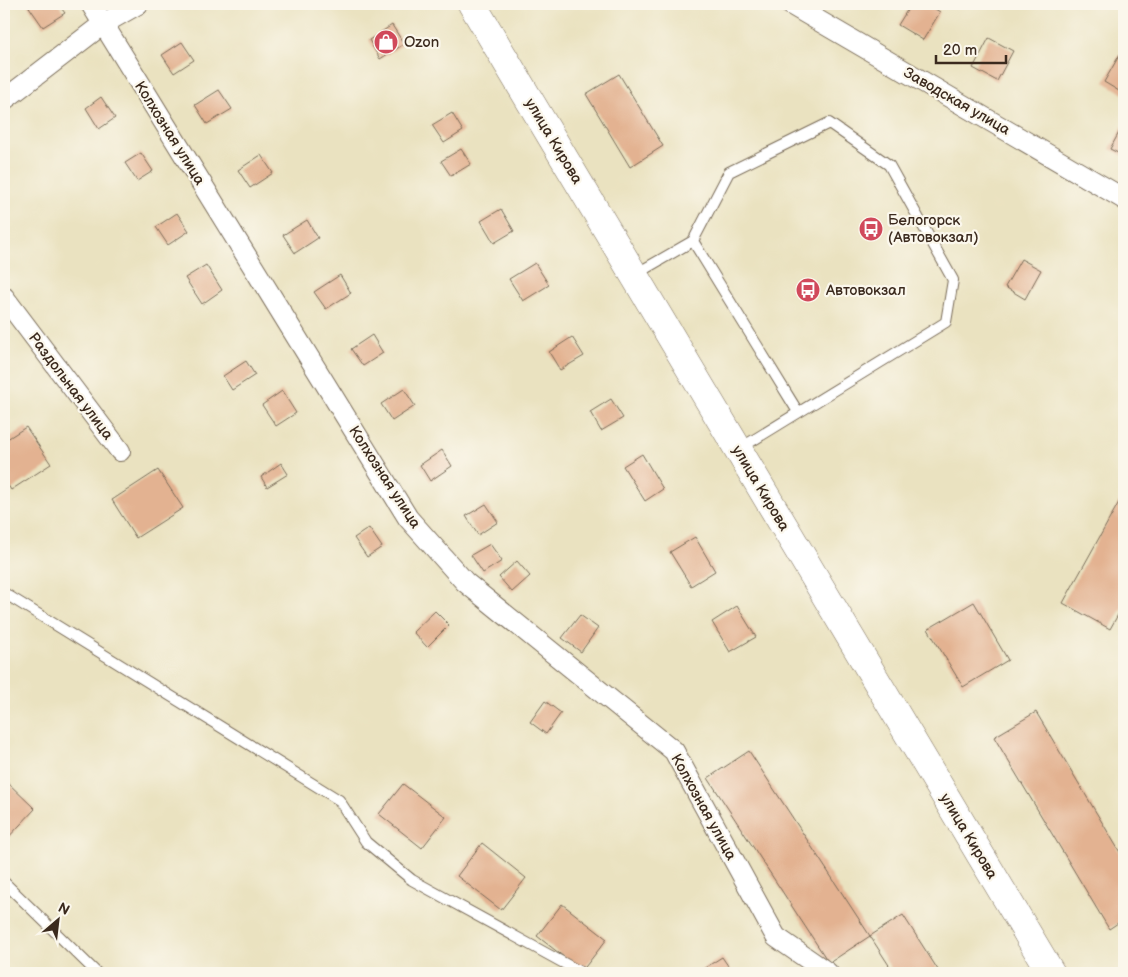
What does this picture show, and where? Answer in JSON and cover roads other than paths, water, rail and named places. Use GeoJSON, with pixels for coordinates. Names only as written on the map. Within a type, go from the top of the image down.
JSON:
{"type":"FeatureCollection","features":[{"type":"Feature","properties":{"kind":"main road","name":"улица Кирова"},"geometry":{"type":"LineString","coordinates":[[472,4],[1051,973]]}},
{"type":"Feature","properties":{"kind":"street","name":"Колхозная улица"},"geometry":{"type":"LineString","coordinates":[[91,4],[408,518],[465,582],[674,751],[776,937],[828,973]]}},
{"type":"Feature","properties":{"kind":"street"},"geometry":{"type":"LineString","coordinates":[[4,100],[103,24],[138,4]]}},
{"type":"Feature","properties":{"kind":"street","name":"Заводская улица"},"geometry":{"type":"LineString","coordinates":[[790,4],[1124,199]]}},
{"type":"Feature","properties":{"kind":"street","name":"Раздольная улица"},"geometry":{"type":"LineString","coordinates":[[4,297],[120,451]]}},
{"type":"Feature","properties":{"kind":"lane"},"geometry":{"type":"LineString","coordinates":[[634,275],[693,241],[729,172],[829,123],[889,165],[953,280],[946,322],[738,449]]}},
{"type":"Feature","properties":{"kind":"lane"},"geometry":{"type":"LineString","coordinates":[[693,241],[798,412]]}},
{"type":"Feature","properties":{"kind":"lane"},"geometry":{"type":"LineString","coordinates":[[4,593],[339,800],[366,842],[412,880],[582,973]]}},
{"type":"Feature","properties":{"kind":"lane"},"geometry":{"type":"LineString","coordinates":[[4,882],[97,973]]}},
{"type":"Feature","properties":{"kind":"place","name":"Ozon"},"geometry":{"type":"Point","coordinates":[386,42]}},
{"type":"Feature","properties":{"kind":"place","name":"Белогорск (Автовокзал)"},"geometry":{"type":"Point","coordinates":[871,229]}},
{"type":"Feature","properties":{"kind":"place","name":"Автовокзал"},"geometry":{"type":"Point","coordinates":[808,290]}}]}
